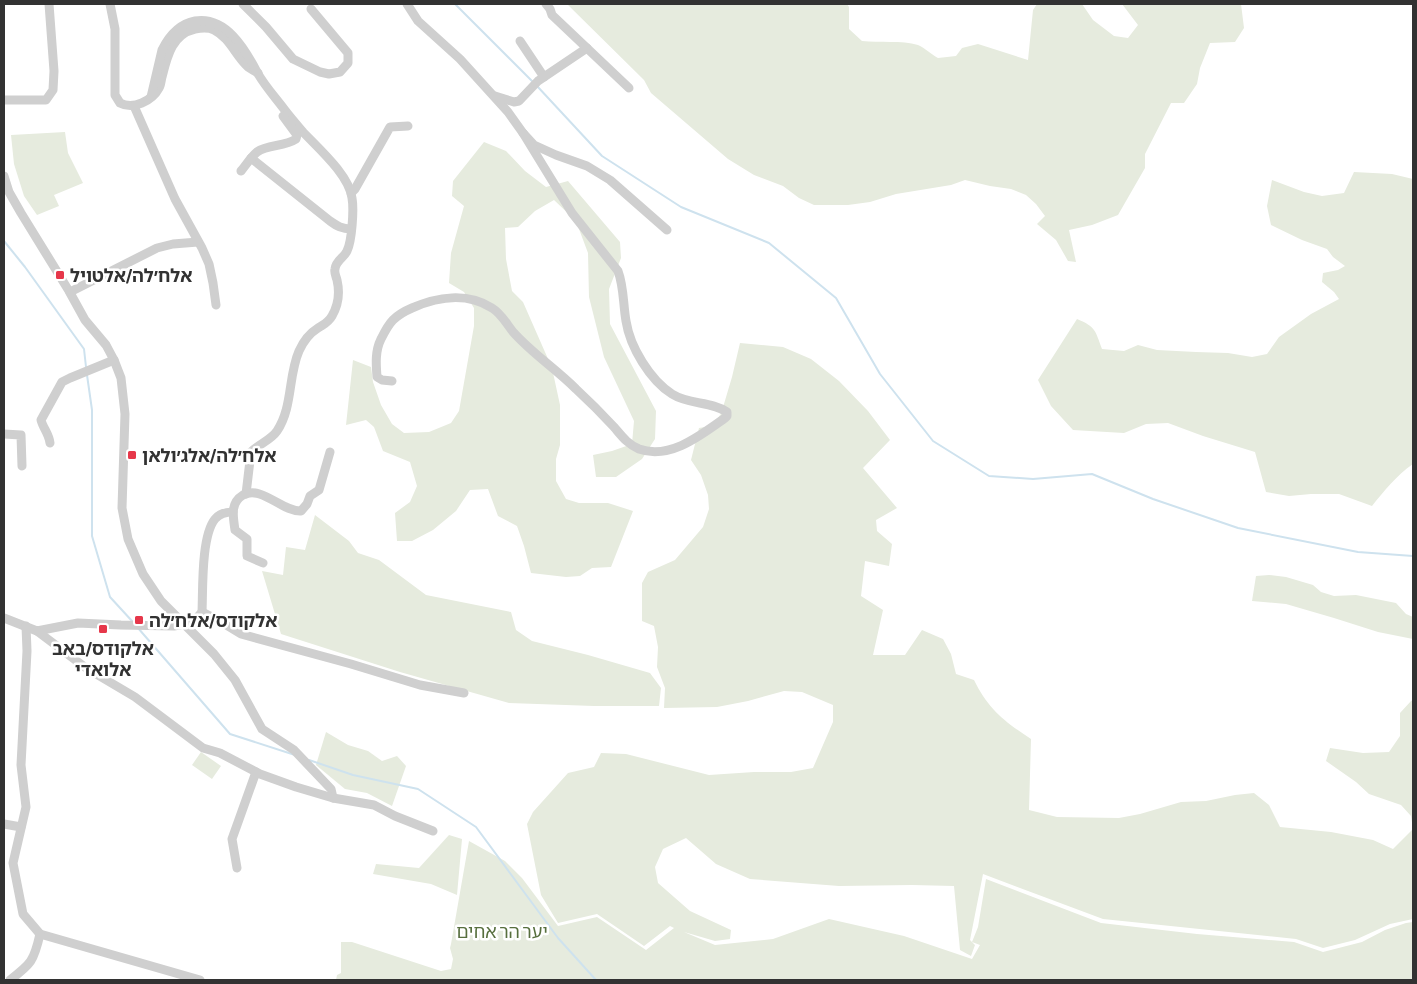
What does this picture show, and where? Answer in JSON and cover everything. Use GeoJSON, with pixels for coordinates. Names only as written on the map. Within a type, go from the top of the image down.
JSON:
{"type":"FeatureCollection","features":[{"type":"Feature","properties":{"kind":"street"},"geometry":{"type":"LineString","coordinates":[[4,100],[46,100],[53,90],[54,71],[49,4]]}},
{"type":"Feature","properties":{"kind":"street"},"geometry":{"type":"LineString","coordinates":[[110,4],[115,29],[115,95],[120,104],[134,106],[151,97],[159,88],[168,53],[182,35],[189,30],[199,28],[214,30],[229,42],[248,66],[258,73],[303,132],[320,148],[348,185],[351,193],[353,209],[347,252],[335,266],[339,294],[335,309],[326,324],[311,333],[299,351],[282,422],[277,432],[271,438],[251,452],[246,494]]}},
{"type":"Feature","properties":{"kind":"street"},"geometry":{"type":"LineString","coordinates":[[243,4],[266,27],[293,59],[320,72],[329,74],[340,72],[348,63],[348,53],[311,9]]}},
{"type":"Feature","properties":{"kind":"street"},"geometry":{"type":"LineString","coordinates":[[392,381],[382,380],[377,376],[376,363],[380,341],[394,318],[405,311],[438,298],[463,299],[484,303],[494,309],[513,332],[575,388],[632,446],[657,452],[672,448],[700,436],[727,416],[727,412],[721,407],[681,398],[672,394],[662,386],[640,360],[631,340],[626,322],[618,271],[572,213],[508,112],[460,59],[418,21],[407,4]]}},
{"type":"Feature","properties":{"kind":"street"},"geometry":{"type":"LineString","coordinates":[[546,4],[552,15],[629,88]]}},
{"type":"Feature","properties":{"kind":"street"},"geometry":{"type":"LineString","coordinates":[[520,41],[544,76]]}},
{"type":"Feature","properties":{"kind":"street"},"geometry":{"type":"LineString","coordinates":[[493,96],[514,102],[520,101],[544,76],[587,48]]}},
{"type":"Feature","properties":{"kind":"street"},"geometry":{"type":"LineString","coordinates":[[241,171],[257,152],[264,148],[286,144],[296,138],[297,135],[277,108],[273,94]]}},
{"type":"Feature","properties":{"kind":"street"},"geometry":{"type":"LineString","coordinates":[[134,106],[175,199],[209,264],[216,305]]}},
{"type":"Feature","properties":{"kind":"street"},"geometry":{"type":"LineString","coordinates":[[351,193],[387,130],[393,126],[408,126]]}},
{"type":"Feature","properties":{"kind":"street"},"geometry":{"type":"LineString","coordinates":[[523,133],[534,145],[587,166],[610,180],[668,230]]}},
{"type":"Feature","properties":{"kind":"street"},"geometry":{"type":"LineString","coordinates":[[251,158],[330,221],[344,229],[351,229]]}},
{"type":"Feature","properties":{"kind":"street"},"geometry":{"type":"LineString","coordinates":[[4,176],[9,192],[21,214],[70,292],[85,320],[106,345],[121,378],[125,414],[122,508],[128,539],[143,574],[161,601],[214,654],[235,680],[262,729],[294,750],[331,789],[333,798]]}},
{"type":"Feature","properties":{"kind":"street"},"geometry":{"type":"LineString","coordinates":[[70,292],[157,248],[198,242]]}},
{"type":"Feature","properties":{"kind":"street"},"geometry":{"type":"LineString","coordinates":[[50,443],[41,420],[62,382],[114,360]]}},
{"type":"Feature","properties":{"kind":"street"},"geometry":{"type":"LineString","coordinates":[[4,434],[21,435],[22,466]]}},
{"type":"Feature","properties":{"kind":"street"},"geometry":{"type":"LineString","coordinates":[[263,563],[247,556],[247,539],[235,530],[233,512],[238,498],[250,492],[259,493],[278,504],[301,511],[307,504],[310,496],[319,490],[330,452]]}},
{"type":"Feature","properties":{"kind":"street"},"geometry":{"type":"LineString","coordinates":[[37,631],[78,623],[121,626],[174,626],[197,618],[202,612],[205,550],[209,532],[215,519],[224,512],[233,512]]}},
{"type":"Feature","properties":{"kind":"street"},"geometry":{"type":"LineString","coordinates":[[202,612],[241,634],[420,685],[464,692]]}},
{"type":"Feature","properties":{"kind":"street"},"geometry":{"type":"LineString","coordinates":[[4,618],[37,631],[86,668],[135,697],[203,748],[220,753],[256,772],[296,787],[333,798],[374,805],[433,832]]}},
{"type":"Feature","properties":{"kind":"street"},"geometry":{"type":"LineString","coordinates":[[26,626],[27,652],[21,765],[26,807],[13,863],[23,914],[40,934],[200,980]]}},
{"type":"Feature","properties":{"kind":"street"},"geometry":{"type":"LineString","coordinates":[[237,868],[232,839],[256,772]]}},
{"type":"Feature","properties":{"kind":"street"},"geometry":{"type":"LineString","coordinates":[[4,824],[21,827]]}},
{"type":"Feature","properties":{"kind":"street"},"geometry":{"type":"LineString","coordinates":[[4,866],[14,866]]}},
{"type":"Feature","properties":{"kind":"street"},"geometry":{"type":"LineString","coordinates":[[10,980],[26,968],[32,960],[40,934]]}},
{"type":"Feature","properties":{"kind":"green space"},"geometry":{"type":"Polygon","coordinates":[[[567,4],[847,4],[849,7],[849,29],[862,41],[912,43],[921,46],[938,58],[956,56],[962,48],[978,44],[1028,60],[1033,10],[1037,4],[1082,4],[1093,20],[1114,36],[1128,38],[1138,25],[1122,4],[1241,4],[1244,28],[1235,42],[1210,43],[1200,68],[1197,84],[1184,103],[1171,103],[1145,154],[1145,168],[1118,215],[1092,225],[1069,230],[1076,262],[1068,261],[1056,240],[1037,224],[1045,216],[1036,204],[1026,195],[1011,189],[965,180],[951,185],[896,194],[870,202],[848,205],[814,205],[799,198],[783,186],[754,175],[728,159],[651,93],[644,80],[567,4]]]}},
{"type":"Feature","properties":{"kind":"green space"},"geometry":{"type":"Polygon","coordinates":[[[65,132],[68,153],[83,183],[54,195],[59,206],[37,215],[24,196],[14,164],[11,135],[65,132]]]}},
{"type":"Feature","properties":{"kind":"green space"},"geometry":{"type":"Polygon","coordinates":[[[484,142],[506,151],[525,171],[546,187],[568,181],[620,242],[621,258],[609,289],[610,324],[656,411],[655,439],[642,459],[616,477],[596,477],[593,455],[632,444],[634,421],[604,357],[589,297],[588,253],[576,221],[554,200],[535,211],[518,227],[505,228],[506,259],[512,291],[523,302],[552,368],[560,405],[560,445],[556,459],[556,481],[566,499],[579,503],[608,503],[633,511],[611,567],[592,568],[580,576],[566,577],[531,573],[517,526],[498,516],[488,489],[470,490],[456,511],[433,530],[412,541],[397,541],[395,513],[410,502],[417,486],[410,462],[383,451],[374,427],[366,420],[346,425],[353,360],[371,367],[373,382],[381,405],[392,424],[404,433],[429,432],[451,423],[459,411],[474,326],[474,308],[464,292],[449,283],[451,253],[464,206],[452,196],[453,181],[484,142]]]}},
{"type":"Feature","properties":{"kind":"green space"},"geometry":{"type":"Polygon","coordinates":[[[1354,172],[1392,174],[1413,179],[1413,464],[1396,478],[1372,506],[1339,494],[1289,496],[1266,492],[1255,452],[1168,423],[1146,424],[1124,433],[1073,430],[1051,406],[1038,380],[1077,319],[1088,324],[1094,330],[1102,349],[1124,351],[1138,345],[1157,350],[1228,353],[1252,357],[1267,354],[1279,337],[1311,314],[1339,299],[1322,282],[1323,273],[1338,270],[1345,266],[1333,257],[1327,249],[1302,240],[1271,225],[1267,206],[1272,180],[1304,192],[1322,196],[1344,193],[1354,172]]]}},
{"type":"Feature","properties":{"kind":"green space","name":"יער הר אחים"},"geometry":{"type":"Polygon","coordinates":[[[740,343],[783,347],[811,359],[839,381],[868,411],[890,440],[863,468],[897,508],[876,520],[877,531],[892,544],[889,566],[865,561],[861,596],[883,610],[873,655],[905,655],[922,630],[943,639],[951,654],[956,674],[974,680],[991,707],[1013,727],[1031,739],[1029,810],[1057,817],[1119,818],[1181,802],[1206,801],[1254,793],[1269,805],[1280,827],[1331,832],[1373,840],[1393,849],[1413,829],[1413,919],[1390,924],[1355,940],[1323,948],[1296,939],[1103,919],[983,874],[970,940],[972,942],[978,927],[986,879],[1101,923],[1197,934],[1294,942],[1323,952],[1362,942],[1385,930],[1413,922],[1413,980],[336,980],[337,975],[341,973],[341,942],[352,942],[441,971],[451,969],[453,959],[450,948],[469,841],[505,861],[522,878],[558,926],[597,917],[646,950],[674,928],[670,926],[644,946],[597,914],[558,923],[541,895],[527,824],[533,812],[568,773],[594,767],[601,753],[626,754],[709,775],[791,772],[813,768],[833,722],[833,705],[802,692],[784,691],[717,707],[664,708],[665,688],[657,667],[658,647],[654,626],[642,621],[642,583],[648,572],[675,560],[703,527],[709,509],[708,495],[701,475],[691,460],[699,428],[711,426],[721,414],[740,343]],[[686,838],[663,849],[655,867],[658,883],[690,911],[731,930],[730,939],[715,941],[684,932],[715,945],[773,939],[829,919],[904,936],[972,959],[980,945],[972,942],[975,945],[971,956],[960,950],[954,886],[839,886],[750,879],[716,864],[686,838]]]}},
{"type":"Feature","properties":{"kind":"green space"},"geometry":{"type":"Polygon","coordinates":[[[315,515],[349,541],[358,553],[379,560],[426,595],[511,612],[516,630],[532,641],[650,673],[661,688],[659,706],[509,703],[400,672],[281,634],[262,571],[283,575],[286,547],[305,550],[315,515]]]}},
{"type":"Feature","properties":{"kind":"green space"},"geometry":{"type":"Polygon","coordinates":[[[1256,576],[1286,577],[1313,585],[1321,592],[1334,596],[1356,595],[1396,603],[1406,614],[1413,617],[1413,639],[1378,632],[1286,604],[1252,601],[1256,576]]]}},
{"type":"Feature","properties":{"kind":"green space"},"geometry":{"type":"Polygon","coordinates":[[[1413,700],[1413,829],[1411,816],[1401,805],[1369,794],[1356,782],[1326,761],[1330,748],[1363,753],[1389,752],[1400,736],[1400,713],[1413,700]]]}},
{"type":"Feature","properties":{"kind":"green space"},"geometry":{"type":"Polygon","coordinates":[[[326,732],[348,745],[368,751],[382,761],[397,756],[406,766],[392,806],[367,793],[345,789],[316,765],[326,732]]]}},
{"type":"Feature","properties":{"kind":"green space"},"geometry":{"type":"Polygon","coordinates":[[[201,752],[221,766],[212,779],[192,765],[201,752]]]}},
{"type":"Feature","properties":{"kind":"green space"},"geometry":{"type":"Polygon","coordinates":[[[449,835],[462,839],[457,895],[431,884],[373,874],[376,864],[419,868],[449,835]]]}},
{"type":"Feature","properties":{"kind":"waterway"},"geometry":{"type":"LineString","coordinates":[[455,4],[534,83]]}},
{"type":"Feature","properties":{"kind":"waterway"},"geometry":{"type":"LineString","coordinates":[[537,86],[602,156],[681,207],[769,243],[836,298],[880,374],[933,441],[989,476],[1033,479],[1092,474],[1153,499],[1238,528],[1358,552],[1413,556]]}},
{"type":"Feature","properties":{"kind":"waterway"},"geometry":{"type":"LineString","coordinates":[[4,241],[84,349],[86,367]]}},
{"type":"Feature","properties":{"kind":"waterway"},"geometry":{"type":"LineString","coordinates":[[87,375],[92,410],[92,536],[110,597],[132,621]]}},
{"type":"Feature","properties":{"kind":"waterway"},"geometry":{"type":"LineString","coordinates":[[138,628],[230,734],[295,755]]}},
{"type":"Feature","properties":{"kind":"waterway"},"geometry":{"type":"LineString","coordinates":[[309,760],[353,775],[418,789],[476,827],[558,938],[596,980]]}},
{"type":"Feature","properties":{"kind":"place","name":"אלח׳לה/אלטויל"},"geometry":{"type":"Point","coordinates":[60,275]}},
{"type":"Feature","properties":{"kind":"place","name":"אלח׳לה/אלג׳ולאן"},"geometry":{"type":"Point","coordinates":[132,455]}},
{"type":"Feature","properties":{"kind":"place","name":"אלקודס/אלח׳לה"},"geometry":{"type":"Point","coordinates":[139,620]}},
{"type":"Feature","properties":{"kind":"place","name":"אלקודס/באב אלואדי"},"geometry":{"type":"Point","coordinates":[103,629]}}]}
